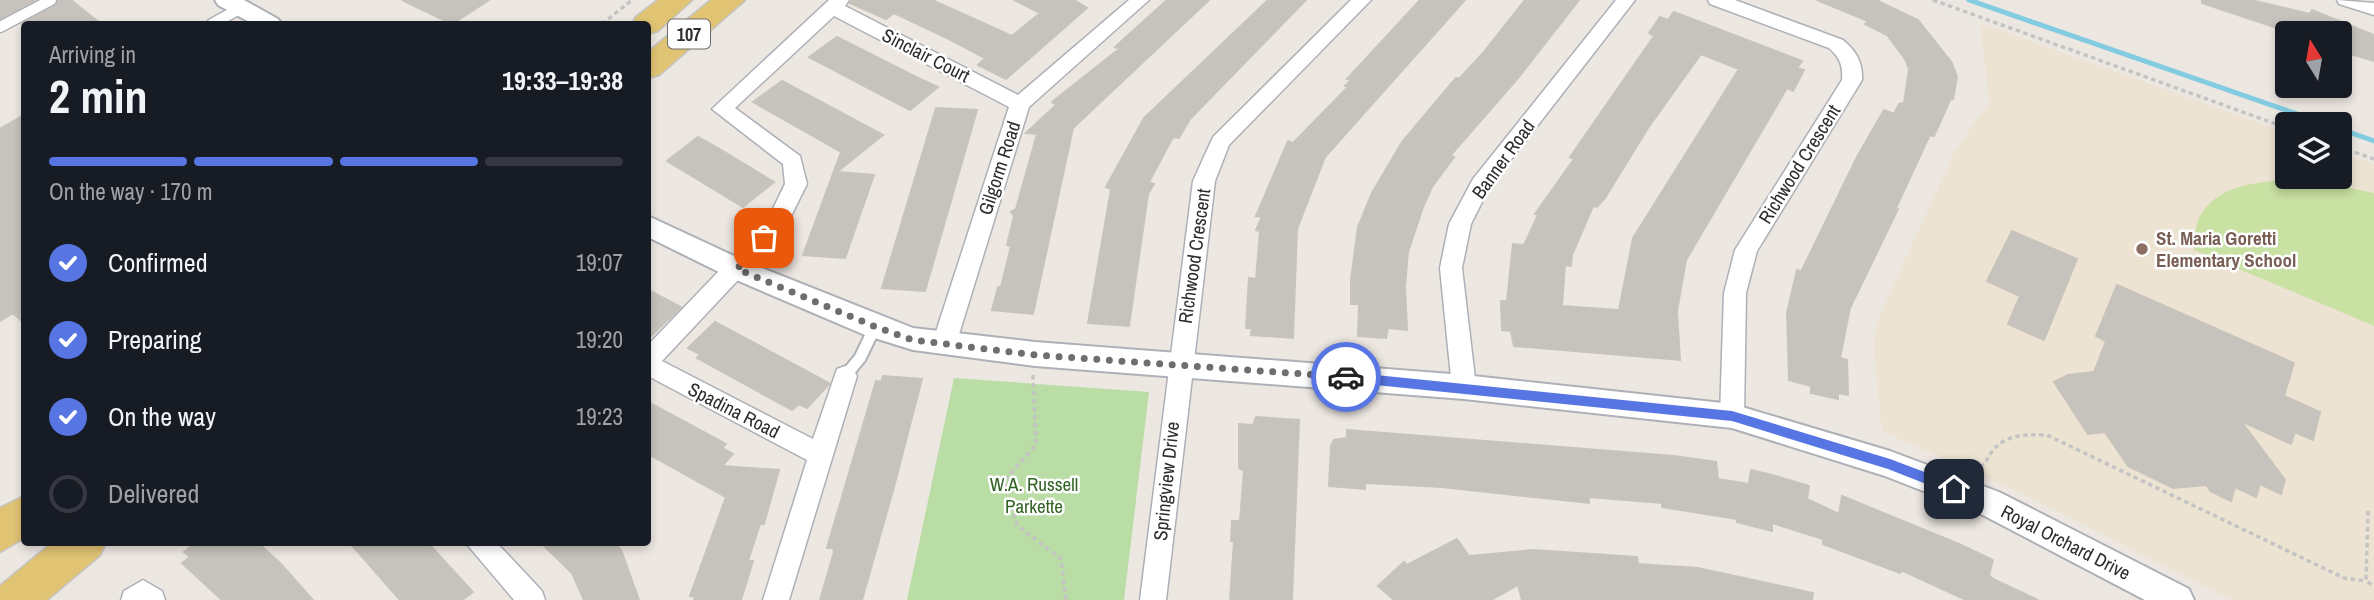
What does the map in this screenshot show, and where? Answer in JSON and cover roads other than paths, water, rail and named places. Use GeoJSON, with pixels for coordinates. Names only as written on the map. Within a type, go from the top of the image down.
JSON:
{"type":"FeatureCollection","features":[{"type":"Feature","properties":{"kind":"main road","name":"107"},"geometry":{"type":"LineString","coordinates":[[651,21],[677,0]]}},
{"type":"Feature","properties":{"kind":"main road","name":"107"},"geometry":{"type":"LineString","coordinates":[[651,66],[730,0]]}},
{"type":"Feature","properties":{"kind":"main road"},"geometry":{"type":"LineString","coordinates":[[0,533],[21,516]]}},
{"type":"Feature","properties":{"kind":"main road"},"geometry":{"type":"LineString","coordinates":[[15,600],[80,546]]}},
{"type":"Feature","properties":{"kind":"street","name":"Richwood Crescent"},"geometry":{"type":"LineString","coordinates":[[1180,363],[1204,181],[1220,142],[1362,0]]}},
{"type":"Feature","properties":{"kind":"street","name":"Banner Road"},"geometry":{"type":"LineString","coordinates":[[1464,387],[1451,268],[1460,224],[1480,184],[1626,0]]}},
{"type":"Feature","properties":{"kind":"street","name":"Richwood Crescent"},"geometry":{"type":"LineString","coordinates":[[1717,0],[1836,44],[1849,56],[1853,68],[1852,79],[1746,250],[1735,293],[1732,416]]}},
{"type":"Feature","properties":{"kind":"street"},"geometry":{"type":"LineString","coordinates":[[2346,0],[2374,9]]}},
{"type":"Feature","properties":{"kind":"street","name":"Gilgorm Road"},"geometry":{"type":"LineString","coordinates":[[944,344],[1020,104],[1137,1]]}},
{"type":"Feature","properties":{"kind":"street"},"geometry":{"type":"LineString","coordinates":[[240,3],[266,21]]}},
{"type":"Feature","properties":{"kind":"street","name":"Sinclair Court"},"geometry":{"type":"LineString","coordinates":[[836,3],[1020,104]]}},
{"type":"Feature","properties":{"kind":"street","name":"Spadina Road"},"geometry":{"type":"LineString","coordinates":[[651,360],[775,226],[796,184],[793,162],[722,109],[836,3]]}},
{"type":"Feature","properties":{"kind":"street","name":"Royal Orchard Drive"},"geometry":{"type":"LineString","coordinates":[[651,227],[737,269],[913,340],[1035,355],[1180,363],[1464,387],[1732,416],[1890,464],[1987,502],[2177,600]]}},
{"type":"Feature","properties":{"kind":"street","name":"Springview Drive"},"geometry":{"type":"LineString","coordinates":[[1153,600],[1180,363]]}},
{"type":"Feature","properties":{"kind":"street","name":"Spadina Road"},"geometry":{"type":"LineString","coordinates":[[651,365],[820,455]]}},
{"type":"Feature","properties":{"kind":"street"},"geometry":{"type":"LineString","coordinates":[[776,600],[845,376]]}},
{"type":"Feature","properties":{"kind":"street"},"geometry":{"type":"LineString","coordinates":[[482,546],[531,600]]}},
{"type":"Feature","properties":{"kind":"street"},"geometry":{"type":"LineString","coordinates":[[134,600],[143,592],[152,600]]}},
{"type":"Feature","properties":{"kind":"lane"},"geometry":{"type":"LineString","coordinates":[[0,27],[51,0]]}},
{"type":"Feature","properties":{"kind":"lane"},"geometry":{"type":"LineString","coordinates":[[216,21],[240,3]]}},
{"type":"Feature","properties":{"kind":"lane"},"geometry":{"type":"LineString","coordinates":[[845,376],[860,358],[876,327]]}},
{"type":"Feature","properties":{"kind":"waterway"},"geometry":{"type":"LineString","coordinates":[[1969,0],[2291,112]]}},
{"type":"Feature","properties":{"kind":"waterway"},"geometry":{"type":"LineString","coordinates":[[2352,133],[2374,141]]}},
{"type":"Feature","properties":{"kind":"place","name":"St. Maria Goretti Elementary School"},"geometry":{"type":"Point","coordinates":[2142,249]}},
{"type":"Feature","properties":{"kind":"park label","name":"W.A. Russell Parkette"},"geometry":{"type":"Point","coordinates":[1034,495]}}]}
